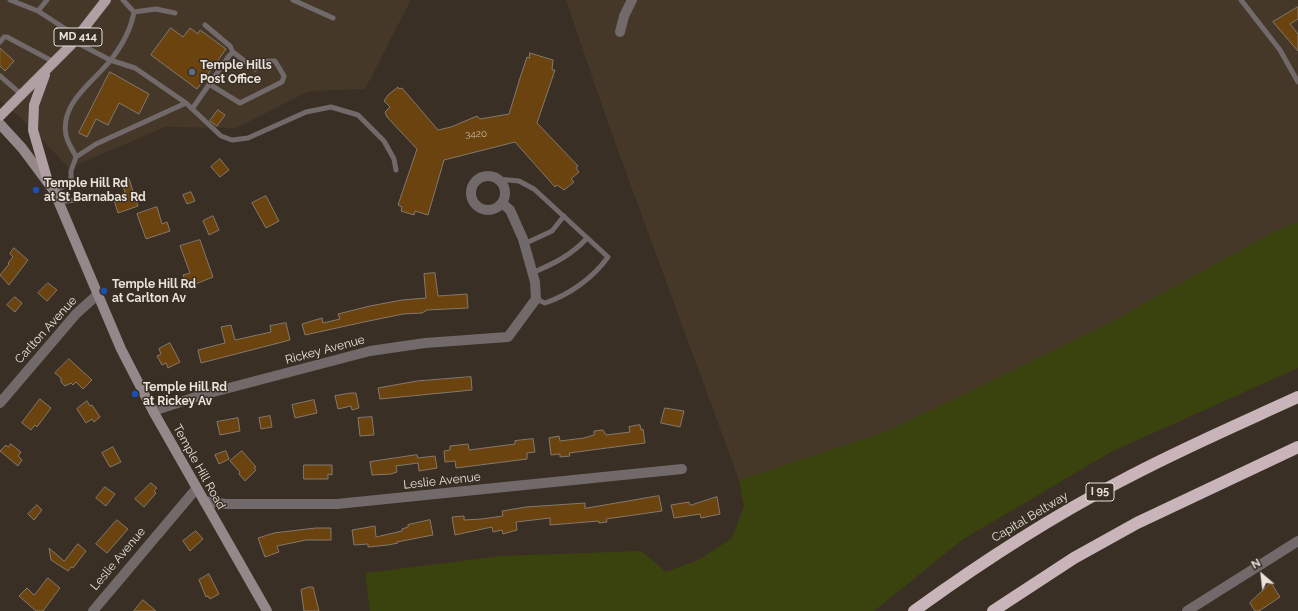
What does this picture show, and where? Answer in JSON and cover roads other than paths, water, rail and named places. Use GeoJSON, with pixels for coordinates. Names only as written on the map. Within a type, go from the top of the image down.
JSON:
{"type":"FeatureCollection","features":[{"type":"Feature","properties":{"kind":"highway","name":"Capital Beltway"},"geometry":{"type":"LineString","coordinates":[[914,611],[1004,548],[1117,482],[1177,452],[1298,397]]}},
{"type":"Feature","properties":{"kind":"highway"},"geometry":{"type":"LineString","coordinates":[[993,611],[1074,558],[1137,523],[1298,447]]}},
{"type":"Feature","properties":{"kind":"main road","name":"MD 414"},"geometry":{"type":"LineString","coordinates":[[0,116],[76,39],[106,0]]}},
{"type":"Feature","properties":{"kind":"main road"},"geometry":{"type":"LineString","coordinates":[[46,71],[34,105],[33,130],[48,182]]}},
{"type":"Feature","properties":{"kind":"main road","name":"Temple Hill Road"},"geometry":{"type":"LineString","coordinates":[[0,124],[54,191],[121,349],[196,489],[267,611]]}},
{"type":"Feature","properties":{"kind":"street"},"geometry":{"type":"LineString","coordinates":[[620,32],[624,16],[632,0]]}},
{"type":"Feature","properties":{"kind":"street"},"geometry":{"type":"LineString","coordinates":[[492,177],[498,180],[505,190],[502,203],[491,210],[479,207],[472,196],[475,183],[480,179],[492,177]]}},
{"type":"Feature","properties":{"kind":"street"},"geometry":{"type":"LineString","coordinates":[[502,203],[510,210],[524,244],[535,282],[536,299]]}},
{"type":"Feature","properties":{"kind":"street","name":"Carlton Avenue"},"geometry":{"type":"LineString","coordinates":[[0,403],[76,314],[97,295]]}},
{"type":"Feature","properties":{"kind":"street","name":"Rickey Avenue"},"geometry":{"type":"LineString","coordinates":[[153,411],[202,395],[370,351],[426,342],[508,337],[536,299]]}},
{"type":"Feature","properties":{"kind":"street","name":"Leslie Avenue"},"geometry":{"type":"LineString","coordinates":[[204,501],[226,504],[345,504],[682,469]]}},
{"type":"Feature","properties":{"kind":"street","name":"Leslie Avenue"},"geometry":{"type":"LineString","coordinates":[[92,611],[196,489]]}},
{"type":"Feature","properties":{"kind":"street"},"geometry":{"type":"LineString","coordinates":[[1187,611],[1298,541]]}},
{"type":"Feature","properties":{"kind":"lane"},"geometry":{"type":"LineString","coordinates":[[10,0],[38,11],[76,39],[110,60],[135,68],[186,103],[221,136],[232,140],[248,138],[306,112],[331,107],[358,115],[384,141],[394,159],[396,170]]}},
{"type":"Feature","properties":{"kind":"lane"},"geometry":{"type":"LineString","coordinates":[[38,11],[46,0]]}},
{"type":"Feature","properties":{"kind":"lane"},"geometry":{"type":"LineString","coordinates":[[123,0],[134,12]]}},
{"type":"Feature","properties":{"kind":"lane"},"geometry":{"type":"LineString","coordinates":[[293,0],[333,18]]}},
{"type":"Feature","properties":{"kind":"lane"},"geometry":{"type":"LineString","coordinates":[[1240,0],[1280,50],[1298,82]]}},
{"type":"Feature","properties":{"kind":"lane"},"geometry":{"type":"LineString","coordinates":[[134,12],[156,9],[176,13]]}},
{"type":"Feature","properties":{"kind":"lane"},"geometry":{"type":"LineString","coordinates":[[76,157],[66,135],[66,116],[81,91],[110,60],[131,26],[134,12]]}},
{"type":"Feature","properties":{"kind":"lane"},"geometry":{"type":"LineString","coordinates":[[205,25],[230,46],[233,52],[255,69],[268,60],[275,61],[284,76],[283,80],[240,103],[209,84]]}},
{"type":"Feature","properties":{"kind":"lane"},"geometry":{"type":"LineString","coordinates":[[0,42],[4,37],[8,38],[54,62]]}},
{"type":"Feature","properties":{"kind":"lane"},"geometry":{"type":"LineString","coordinates":[[192,109],[233,52]]}},
{"type":"Feature","properties":{"kind":"lane"},"geometry":{"type":"LineString","coordinates":[[0,76],[22,95]]}},
{"type":"Feature","properties":{"kind":"lane"},"geometry":{"type":"LineString","coordinates":[[54,191],[71,183],[71,171],[76,157],[96,144],[186,103]]}},
{"type":"Feature","properties":{"kind":"lane"},"geometry":{"type":"LineString","coordinates":[[498,180],[519,181],[534,189],[608,257],[602,266],[590,277],[560,298],[545,303],[536,299]]}},
{"type":"Feature","properties":{"kind":"lane"},"geometry":{"type":"LineString","coordinates":[[59,202],[100,197]]}},
{"type":"Feature","properties":{"kind":"lane"},"geometry":{"type":"LineString","coordinates":[[524,244],[552,231],[564,216]]}},
{"type":"Feature","properties":{"kind":"lane"},"geometry":{"type":"LineString","coordinates":[[532,273],[563,259],[580,246],[587,238]]}},
{"type":"Feature","properties":{"kind":"place","name":"Temple Hills Post Office"},"geometry":{"type":"Point","coordinates":[192,72]}},
{"type":"Feature","properties":{"kind":"place","name":"Temple Hill Rd at St Barnabas Rd"},"geometry":{"type":"Point","coordinates":[36,190]}},
{"type":"Feature","properties":{"kind":"place","name":"Temple Hill Rd at Carlton Av"},"geometry":{"type":"Point","coordinates":[104,291]}},
{"type":"Feature","properties":{"kind":"place","name":"Temple Hill Rd at Rickey Av"},"geometry":{"type":"Point","coordinates":[135,394]}}]}
